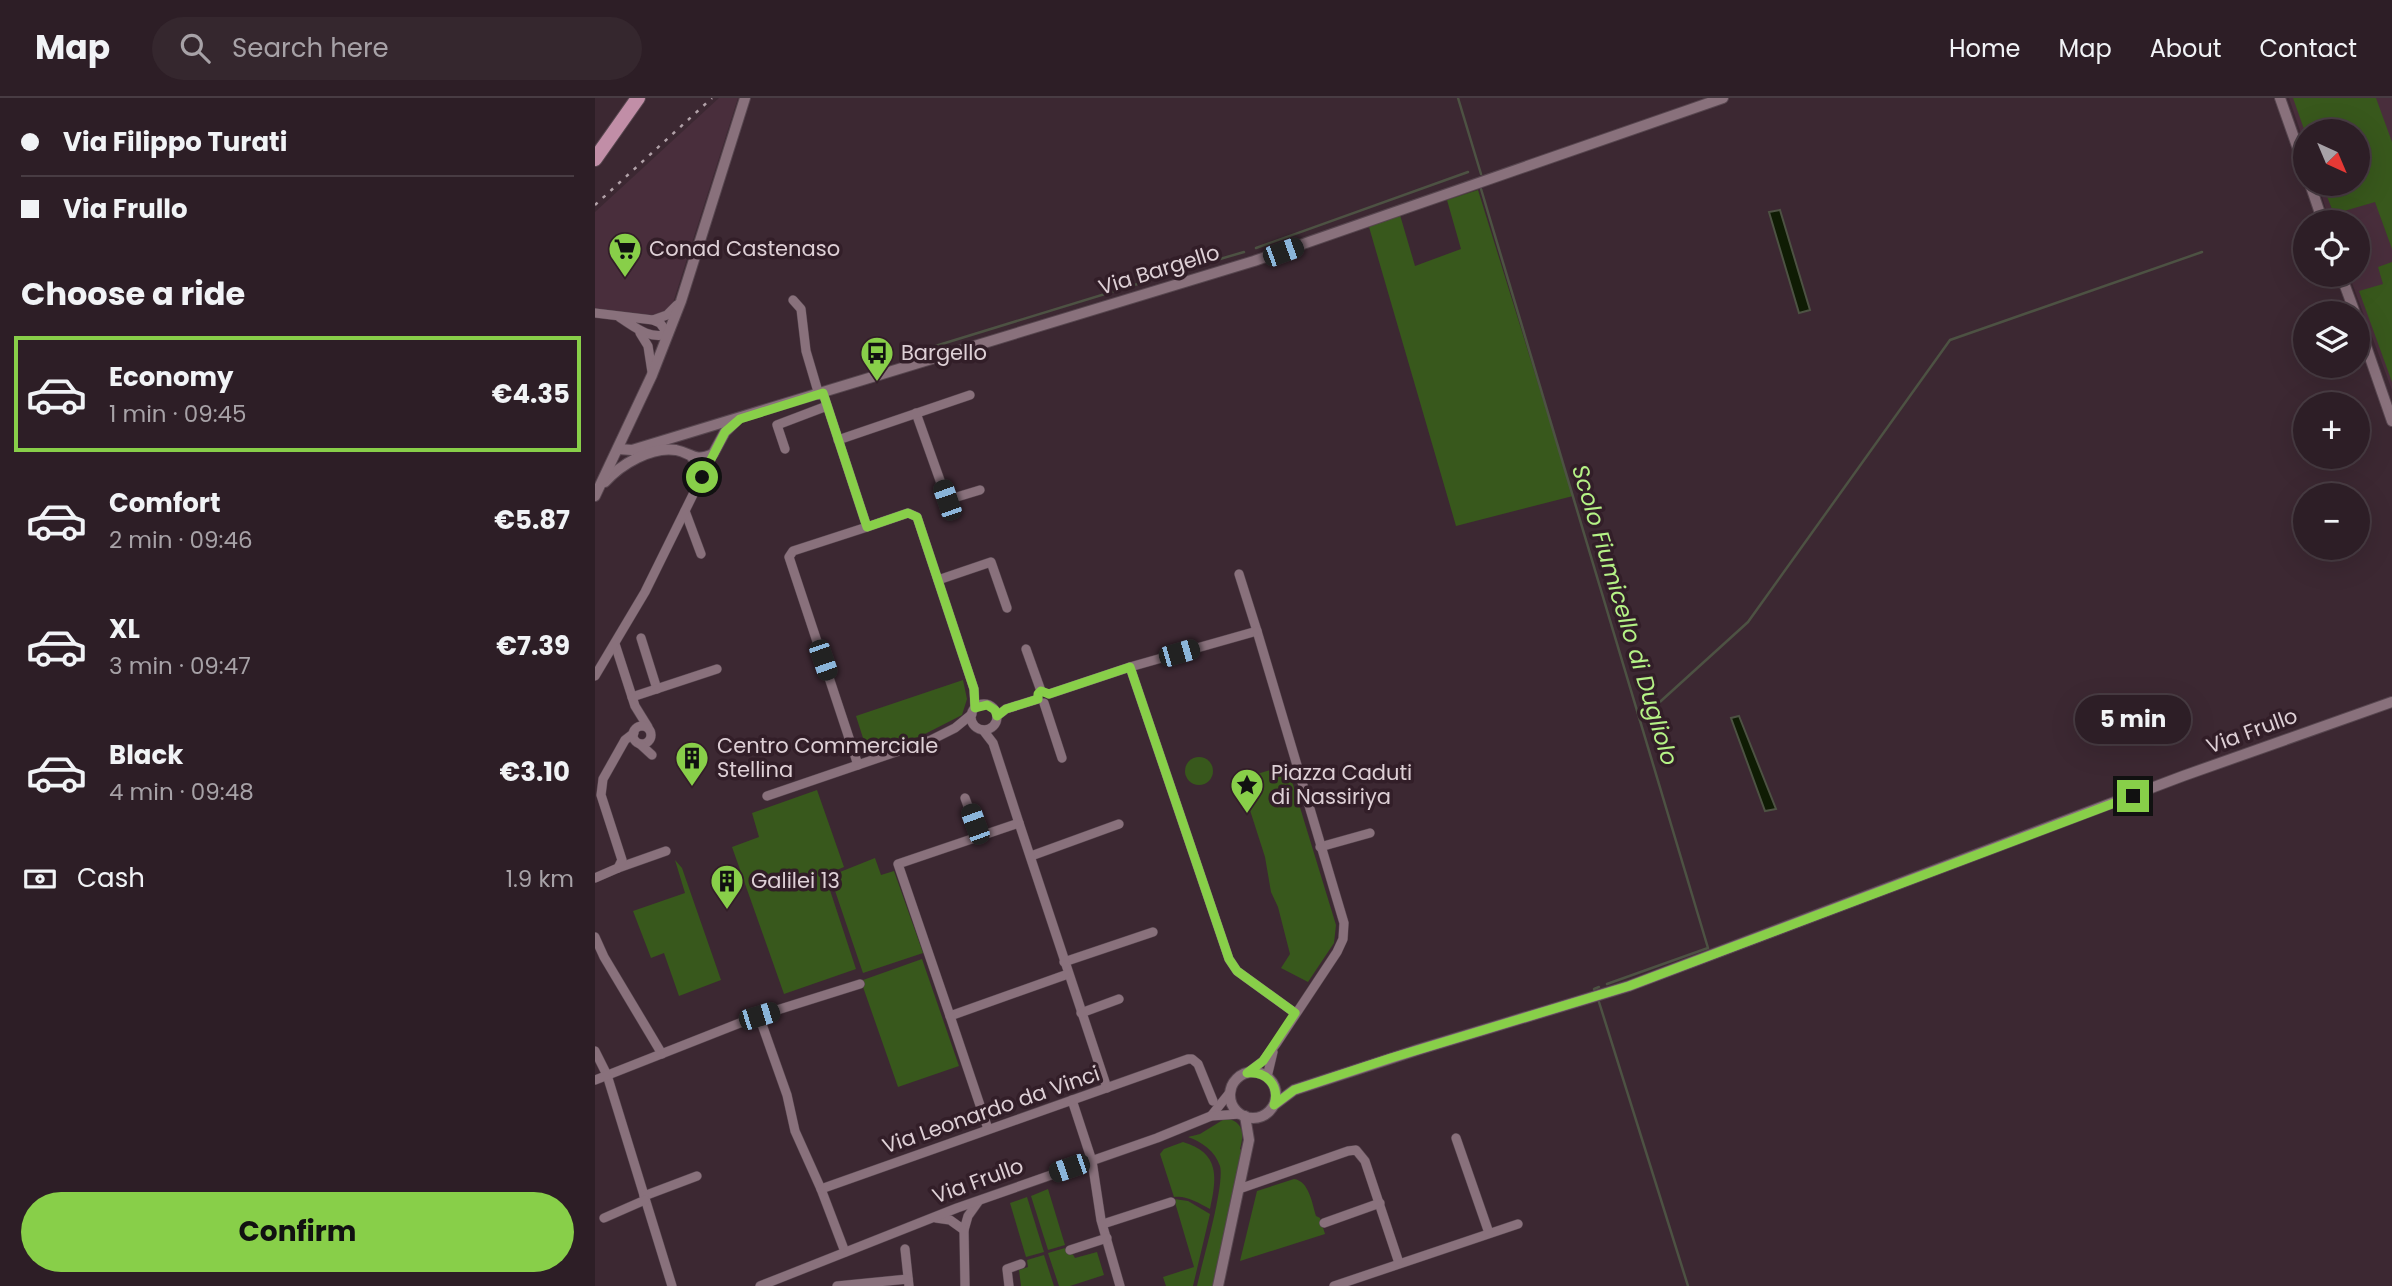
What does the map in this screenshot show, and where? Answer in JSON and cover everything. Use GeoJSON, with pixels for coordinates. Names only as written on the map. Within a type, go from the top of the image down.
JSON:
{"type":"FeatureCollection","features":[{"type":"Feature","properties":{"kind":"main road"},"geometry":{"type":"LineString","coordinates":[[595,159],[638,98]]}},
{"type":"Feature","properties":{"kind":"street"},"geometry":{"type":"LineString","coordinates":[[597,492],[652,374],[681,301],[745,98]]}},
{"type":"Feature","properties":{"kind":"street","name":"Via Bargello"},"geometry":{"type":"LineString","coordinates":[[618,449],[632,450],[740,419],[1254,261],[1723,98]]}},
{"type":"Feature","properties":{"kind":"street"},"geometry":{"type":"LineString","coordinates":[[2280,98],[2293,135]]}},
{"type":"Feature","properties":{"kind":"street"},"geometry":{"type":"LineString","coordinates":[[793,300],[800,309],[806,351],[867,527]]}},
{"type":"Feature","properties":{"kind":"street"},"geometry":{"type":"LineString","coordinates":[[653,320],[667,315],[681,301]]}},
{"type":"Feature","properties":{"kind":"street"},"geometry":{"type":"LineString","coordinates":[[595,313],[653,320],[660,323],[668,334]]}},
{"type":"Feature","properties":{"kind":"street"},"geometry":{"type":"LineString","coordinates":[[619,317],[656,337],[668,334]]}},
{"type":"Feature","properties":{"kind":"street"},"geometry":{"type":"LineString","coordinates":[[634,327],[648,346],[652,374]]}},
{"type":"Feature","properties":{"kind":"street"},"geometry":{"type":"LineString","coordinates":[[2370,358],[2392,421]]}},
{"type":"Feature","properties":{"kind":"street"},"geometry":{"type":"LineString","coordinates":[[838,440],[970,395]]}},
{"type":"Feature","properties":{"kind":"street"},"geometry":{"type":"LineString","coordinates":[[785,449],[777,425],[827,407]]}},
{"type":"Feature","properties":{"kind":"street"},"geometry":{"type":"LineString","coordinates":[[916,413],[947,500],[980,490]]}},
{"type":"Feature","properties":{"kind":"street"},"geometry":{"type":"LineString","coordinates":[[595,676],[645,592],[727,428],[740,419]]}},
{"type":"Feature","properties":{"kind":"street"},"geometry":{"type":"LineString","coordinates":[[618,449],[632,461]]}},
{"type":"Feature","properties":{"kind":"street"},"geometry":{"type":"LineString","coordinates":[[597,492],[614,472],[632,461],[665,450],[701,458],[713,454]]}},
{"type":"Feature","properties":{"kind":"street"},"geometry":{"type":"LineString","coordinates":[[692,457],[702,477]]}},
{"type":"Feature","properties":{"kind":"street"},"geometry":{"type":"LineString","coordinates":[[685,511],[701,554]]}},
{"type":"Feature","properties":{"kind":"street"},"geometry":{"type":"LineString","coordinates":[[858,765],[789,557],[793,551],[908,513],[915,515],[974,689],[973,722],[993,743]]}},
{"type":"Feature","properties":{"kind":"street"},"geometry":{"type":"LineString","coordinates":[[938,580],[991,562],[1007,608]]}},
{"type":"Feature","properties":{"kind":"street"},"geometry":{"type":"LineString","coordinates":[[1211,1116],[1231,1091],[1235,1081],[1263,1061],[1276,1044],[1337,952],[1343,939],[1344,923],[1239,574]]}},
{"type":"Feature","properties":{"kind":"street"},"geometry":{"type":"LineString","coordinates":[[767,796],[931,740],[954,728],[974,711],[993,713],[1130,667],[1257,631]]}},
{"type":"Feature","properties":{"kind":"street"},"geometry":{"type":"LineString","coordinates":[[641,638],[657,689]]}},
{"type":"Feature","properties":{"kind":"street"},"geometry":{"type":"LineString","coordinates":[[615,644],[634,702],[652,732],[647,743],[636,737],[625,740],[603,779],[601,795],[622,860],[618,868]]}},
{"type":"Feature","properties":{"kind":"street"},"geometry":{"type":"LineString","coordinates":[[1027,649],[1062,758]]}},
{"type":"Feature","properties":{"kind":"street"},"geometry":{"type":"LineString","coordinates":[[1130,667],[1229,959],[1237,971],[1295,1013]]}},
{"type":"Feature","properties":{"kind":"street"},"geometry":{"type":"LineString","coordinates":[[634,702],[657,689],[717,669]]}},
{"type":"Feature","properties":{"kind":"street"},"geometry":{"type":"LineString","coordinates":[[974,689],[993,713],[993,743],[1107,1088]]}},
{"type":"Feature","properties":{"kind":"street"},"geometry":{"type":"LineString","coordinates":[[634,702],[636,737]]}},
{"type":"Feature","properties":{"kind":"street","name":"Via Frullo"},"geometry":{"type":"LineString","coordinates":[[1274,1105],[1294,1090],[1629,986],[2183,776],[2392,702]]}},
{"type":"Feature","properties":{"kind":"street"},"geometry":{"type":"LineString","coordinates":[[954,728],[989,729],[993,713]]}},
{"type":"Feature","properties":{"kind":"street"},"geometry":{"type":"LineString","coordinates":[[636,737],[642,726],[648,727]]}},
{"type":"Feature","properties":{"kind":"street"},"geometry":{"type":"LineString","coordinates":[[965,798],[979,836]]}},
{"type":"Feature","properties":{"kind":"street"},"geometry":{"type":"LineString","coordinates":[[988,1129],[898,864],[1020,823]]}},
{"type":"Feature","properties":{"kind":"street"},"geometry":{"type":"LineString","coordinates":[[1031,856],[1119,824]]}},
{"type":"Feature","properties":{"kind":"street"},"geometry":{"type":"LineString","coordinates":[[1320,847],[1370,833]]}},
{"type":"Feature","properties":{"kind":"street"},"geometry":{"type":"LineString","coordinates":[[595,878],[666,851]]}},
{"type":"Feature","properties":{"kind":"street"},"geometry":{"type":"LineString","coordinates":[[1064,962],[1153,932]]}},
{"type":"Feature","properties":{"kind":"street"},"geometry":{"type":"LineString","coordinates":[[595,937],[604,957],[662,1054]]}},
{"type":"Feature","properties":{"kind":"street"},"geometry":{"type":"LineString","coordinates":[[950,1016],[1068,974]]}},
{"type":"Feature","properties":{"kind":"street"},"geometry":{"type":"LineString","coordinates":[[595,1080],[759,1016],[860,984]]}},
{"type":"Feature","properties":{"kind":"street"},"geometry":{"type":"LineString","coordinates":[[1081,1013],[1119,999]]}},
{"type":"Feature","properties":{"kind":"street"},"geometry":{"type":"LineString","coordinates":[[759,1016],[787,1096],[795,1131],[845,1252]]}},
{"type":"Feature","properties":{"kind":"street"},"geometry":{"type":"LineString","coordinates":[[1218,1286],[1249,1140],[1264,1115],[1274,1105],[1276,1091],[1270,1080],[1269,1065],[1276,1044]]}},
{"type":"Feature","properties":{"kind":"street"},"geometry":{"type":"LineString","coordinates":[[595,1051],[607,1075],[671,1286]]}},
{"type":"Feature","properties":{"kind":"street","name":"Via Leonardo da Vinci"},"geometry":{"type":"LineString","coordinates":[[821,1189],[1192,1059],[1198,1064],[1213,1101]]}},
{"type":"Feature","properties":{"kind":"street"},"geometry":{"type":"LineString","coordinates":[[1247,1073],[1257,1072],[1294,1090]]}},
{"type":"Feature","properties":{"kind":"street"},"geometry":{"type":"LineString","coordinates":[[1231,1091],[1231,1102],[1242,1115],[1249,1140]]}},
{"type":"Feature","properties":{"kind":"street"},"geometry":{"type":"LineString","coordinates":[[1072,1100],[1092,1161],[1103,1224],[1120,1286]]}},
{"type":"Feature","properties":{"kind":"street"},"geometry":{"type":"LineString","coordinates":[[1211,1116],[1242,1115],[1255,1118],[1264,1115]]}},
{"type":"Feature","properties":{"kind":"street","name":"Via Frullo"},"geometry":{"type":"LineString","coordinates":[[760,1286],[957,1208],[1187,1127],[1211,1116]]}},
{"type":"Feature","properties":{"kind":"street"},"geometry":{"type":"LineString","coordinates":[[1456,1138],[1489,1233]]}},
{"type":"Feature","properties":{"kind":"street"},"geometry":{"type":"LineString","coordinates":[[1239,1189],[1356,1150],[1365,1161],[1399,1263]]}},
{"type":"Feature","properties":{"kind":"street"},"geometry":{"type":"LineString","coordinates":[[604,1218],[697,1176]]}},
{"type":"Feature","properties":{"kind":"street"},"geometry":{"type":"LineString","coordinates":[[963,1226],[970,1211],[981,1200]]}},
{"type":"Feature","properties":{"kind":"street"},"geometry":{"type":"LineString","coordinates":[[1103,1224],[1171,1202]]}},
{"type":"Feature","properties":{"kind":"street"},"geometry":{"type":"LineString","coordinates":[[1324,1223],[1380,1203]]}},
{"type":"Feature","properties":{"kind":"street"},"geometry":{"type":"LineString","coordinates":[[957,1208],[964,1217],[965,1286]]}},
{"type":"Feature","properties":{"kind":"street"},"geometry":{"type":"LineString","coordinates":[[934,1217],[963,1226]]}},
{"type":"Feature","properties":{"kind":"street"},"geometry":{"type":"LineString","coordinates":[[1334,1286],[1355,1283],[1399,1263],[1518,1224]]}},
{"type":"Feature","properties":{"kind":"street"},"geometry":{"type":"LineString","coordinates":[[1070,1250],[1107,1238]]}},
{"type":"Feature","properties":{"kind":"street"},"geometry":{"type":"LineString","coordinates":[[837,1286],[908,1282],[905,1249]]}},
{"type":"Feature","properties":{"kind":"street"},"geometry":{"type":"LineString","coordinates":[[1009,1286],[1007,1269],[1021,1264]]}},
{"type":"Feature","properties":{"kind":"shaded area"},"geometry":{"type":"Polygon","coordinates":[[[719,98],[738,98],[673,303],[660,316],[595,308],[595,212],[719,98]]]}},
{"type":"Feature","properties":{"kind":"shaded area"},"geometry":{"type":"Polygon","coordinates":[[[2289,98],[2392,98],[2392,390],[2370,331],[2370,301],[2359,301],[2353,287],[2370,287],[2370,210],[2326,210],[2322,196],[2370,196],[2370,119],[2296,119],[2289,98]]]}},
{"type":"Feature","properties":{"kind":"shaded area"},"geometry":{"type":"Polygon","coordinates":[[[1780,210],[1810,310],[1799,313],[1769,212],[1780,210]]]}},
{"type":"Feature","properties":{"kind":"shaded area"},"geometry":{"type":"Polygon","coordinates":[[[1739,716],[1776,809],[1765,811],[1731,718],[1739,716]]]}},
{"type":"Feature","properties":{"kind":"green space"},"geometry":{"type":"Polygon","coordinates":[[[2293,98],[2376,98],[2392,142],[2392,249],[2375,202],[2348,210],[2332,210],[2327,196],[2370,196],[2370,119],[2300,119],[2293,98]]]}},
{"type":"Feature","properties":{"kind":"green space"},"geometry":{"type":"Polygon","coordinates":[[[1478,190],[1573,496],[1456,526],[1369,227],[1400,215],[1415,266],[1461,249],[1447,200],[1478,190]]]}},
{"type":"Feature","properties":{"kind":"green space"},"geometry":{"type":"Polygon","coordinates":[[[2392,262],[2392,382],[2370,321],[2370,301],[2363,301],[2359,291],[2383,284],[2378,267],[2392,262]]]}},
{"type":"Feature","properties":{"kind":"green space"},"geometry":{"type":"Polygon","coordinates":[[[963,680],[967,699],[962,715],[919,737],[861,755],[856,740],[863,738],[856,716],[963,680]]]}},
{"type":"Feature","properties":{"kind":"green space"},"geometry":{"type":"Polygon","coordinates":[[[1199,757],[1209,761],[1213,771],[1209,781],[1199,785],[1189,781],[1185,771],[1189,761],[1199,757]]]}},
{"type":"Feature","properties":{"kind":"green space"},"geometry":{"type":"Polygon","coordinates":[[[1287,765],[1336,925],[1334,943],[1308,982],[1281,968],[1290,954],[1278,907],[1271,892],[1265,857],[1240,779],[1287,765]]]}},
{"type":"Feature","properties":{"kind":"green space"},"geometry":{"type":"Polygon","coordinates":[[[817,790],[844,867],[825,875],[856,969],[784,994],[732,847],[759,837],[752,813],[817,790]]]}},
{"type":"Feature","properties":{"kind":"green space"},"geometry":{"type":"Polygon","coordinates":[[[875,858],[881,875],[894,871],[923,953],[863,973],[830,876],[875,858]]]}},
{"type":"Feature","properties":{"kind":"green space"},"geometry":{"type":"Polygon","coordinates":[[[675,860],[682,868],[721,980],[679,996],[664,953],[651,958],[633,911],[685,893],[675,860]]]}},
{"type":"Feature","properties":{"kind":"green space"},"geometry":{"type":"Polygon","coordinates":[[[922,959],[959,1066],[898,1087],[863,987],[863,980],[922,959]]]}},
{"type":"Feature","properties":{"kind":"green space"},"geometry":{"type":"Polygon","coordinates":[[[1226,1118],[1236,1122],[1241,1129],[1242,1150],[1213,1286],[1197,1286],[1221,1176],[1218,1161],[1211,1152],[1203,1144],[1188,1137],[1200,1134],[1226,1118]]]}},
{"type":"Feature","properties":{"kind":"green space"},"geometry":{"type":"Polygon","coordinates":[[[1183,1142],[1204,1153],[1210,1160],[1214,1187],[1210,1209],[1188,1198],[1174,1197],[1160,1154],[1164,1149],[1183,1142]]]}},
{"type":"Feature","properties":{"kind":"green space"},"geometry":{"type":"Polygon","coordinates":[[[1294,1179],[1306,1188],[1325,1234],[1240,1261],[1257,1191],[1294,1179]]]}},
{"type":"Feature","properties":{"kind":"green space"},"geometry":{"type":"Polygon","coordinates":[[[1048,1189],[1065,1245],[1048,1250],[1031,1196],[1048,1189]]]}},
{"type":"Feature","properties":{"kind":"green space"},"geometry":{"type":"Polygon","coordinates":[[[1027,1197],[1044,1252],[1026,1257],[1010,1203],[1027,1197]]]}},
{"type":"Feature","properties":{"kind":"green space"},"geometry":{"type":"Polygon","coordinates":[[[1174,1199],[1188,1201],[1210,1214],[1193,1286],[1166,1286],[1163,1277],[1194,1267],[1174,1199]]]}},
{"type":"Feature","properties":{"kind":"green space"},"geometry":{"type":"Polygon","coordinates":[[[1065,1248],[1068,1254],[1072,1253],[1075,1258],[1097,1252],[1104,1275],[1070,1286],[1059,1286],[1048,1253],[1065,1248]]]}},
{"type":"Feature","properties":{"kind":"green space"},"geometry":{"type":"Polygon","coordinates":[[[1044,1255],[1054,1286],[1021,1286],[1019,1270],[1028,1267],[1027,1260],[1044,1255]]]}},
{"type":"Feature","properties":{"kind":"waterway","name":"Scolo Fiumicello di Dugliolo"},"geometry":{"type":"LineString","coordinates":[[1458,98],[1481,174]]}},
{"type":"Feature","properties":{"kind":"waterway"},"geometry":{"type":"LineString","coordinates":[[1256,248],[1468,172]]}},
{"type":"Feature","properties":{"kind":"waterway","name":"Scolo Fiumicello di Dugliolo"},"geometry":{"type":"LineString","coordinates":[[1481,189],[1708,948],[1607,984]]}},
{"type":"Feature","properties":{"kind":"waterway"},"geometry":{"type":"LineString","coordinates":[[1165,275],[1244,252]]}},
{"type":"Feature","properties":{"kind":"waterway"},"geometry":{"type":"LineString","coordinates":[[1640,720],[1748,622],[1950,340],[2202,252]]}},
{"type":"Feature","properties":{"kind":"waterway"},"geometry":{"type":"LineString","coordinates":[[906,355],[1154,279]]}},
{"type":"Feature","properties":{"kind":"waterway","name":"Scolo Fiumicello di Dugliolo"},"geometry":{"type":"LineString","coordinates":[[1595,991],[1594,989],[1599,987]]}},
{"type":"Feature","properties":{"kind":"waterway","name":"Scolo Fiumicello di Dugliolo"},"geometry":{"type":"LineString","coordinates":[[1599,1002],[1688,1286]]}},
{"type":"Feature","properties":{"kind":"railway"},"geometry":{"type":"LineString","coordinates":[[595,205],[712,98]]}},
{"type":"Feature","properties":{"kind":"place","name":"Conad Castenaso"},"geometry":{"type":"Point","coordinates":[625,279]}},
{"type":"Feature","properties":{"kind":"place","name":"Bargello"},"geometry":{"type":"Point","coordinates":[877,383]}},
{"type":"Feature","properties":{"kind":"place","name":"Centro Commerciale Stellina"},"geometry":{"type":"Point","coordinates":[692,788]}},
{"type":"Feature","properties":{"kind":"place","name":"Piazza Caduti di Nassiriya"},"geometry":{"type":"Point","coordinates":[1247,815]}},
{"type":"Feature","properties":{"kind":"place","name":"Galilei 13"},"geometry":{"type":"Point","coordinates":[727,911]}},
{"type":"Feature","properties":{"kind":"route"},"geometry":{"type":"LineString","coordinates":[[702,477],[725,432],[740,419],[823,393],[867,527],[908,513],[917,517],[974,689],[975,708],[991,706],[997,716],[1006,709],[1038,699],[1041,691],[1049,694],[1130,667],[1191,840],[1229,959],[1237,971],[1295,1013],[1263,1061],[1247,1073],[1257,1072],[1268,1077],[1276,1091],[1274,1105],[1294,1090],[1629,986],[2133,796]]}}]}
